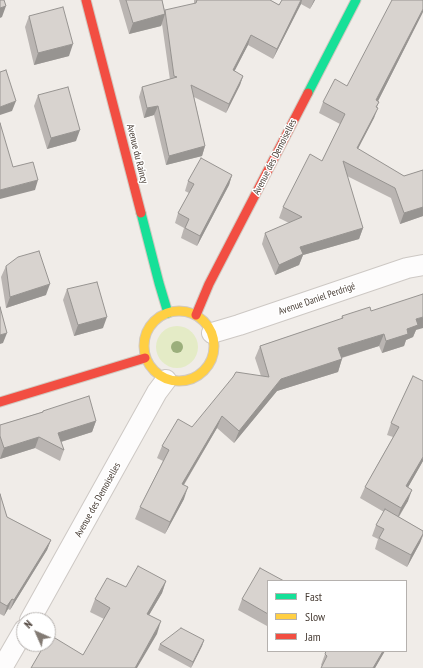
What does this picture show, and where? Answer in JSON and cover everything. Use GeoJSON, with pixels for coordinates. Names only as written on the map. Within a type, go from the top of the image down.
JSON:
{"type":"FeatureCollection","features":[{"type":"Feature","properties":{"kind":"street","name":"Avenue du Raincy"},"geometry":{"type":"LineString","coordinates":[[86,0],[159,283],[168,312]]}},
{"type":"Feature","properties":{"kind":"street","name":"Avenue des Demoiselles"},"geometry":{"type":"LineString","coordinates":[[196,315],[209,284],[356,0]]}},
{"type":"Feature","properties":{"kind":"street","name":"Avenue Daniel Perdrigé"},"geometry":{"type":"LineString","coordinates":[[212,333],[239,326],[407,268],[423,264]]}},
{"type":"Feature","properties":{"kind":"street"},"geometry":{"type":"LineString","coordinates":[[182,311],[196,315],[206,323],[212,333],[214,345],[213,356],[208,367],[200,375],[189,380],[178,382],[166,380],[150,367],[145,358],[145,336],[150,326],[158,318],[168,312],[182,311]]}},
{"type":"Feature","properties":{"kind":"street"},"geometry":{"type":"LineString","coordinates":[[0,402],[145,358]]}},
{"type":"Feature","properties":{"kind":"street","name":"Avenue des Demoiselles"},"geometry":{"type":"LineString","coordinates":[[34,612],[157,392],[166,380]]}},
{"type":"Feature","properties":{"kind":"street"},"geometry":{"type":"LineString","coordinates":[[2,668],[16,644]]}},
{"type":"Feature","properties":{"kind":"green space"},"geometry":{"type":"Polygon","coordinates":[[[177,326],[192,332],[198,347],[192,362],[177,368],[162,362],[156,347],[162,332],[177,326]]]}},
{"type":"Feature","properties":{"kind":"building"},"geometry":{"type":"Polygon","coordinates":[[[0,0],[4,0],[6,6],[0,8],[0,0]]]}},
{"type":"Feature","properties":{"kind":"building"},"geometry":{"type":"Polygon","coordinates":[[[126,0],[162,0],[165,14],[133,23],[126,0]]]}},
{"type":"Feature","properties":{"kind":"building"},"geometry":{"type":"Polygon","coordinates":[[[197,0],[270,0],[279,5],[282,0],[301,0],[277,49],[251,35],[233,70],[243,76],[229,104],[191,85],[205,146],[169,156],[158,106],[147,108],[142,87],[177,77],[174,76],[165,10],[196,3],[197,0]]]}},
{"type":"Feature","properties":{"kind":"building"},"geometry":{"type":"Polygon","coordinates":[[[392,0],[423,0],[423,9],[376,100],[379,102],[376,107],[378,108],[357,148],[404,176],[423,170],[423,207],[404,213],[395,188],[343,161],[363,228],[300,247],[303,254],[279,265],[265,233],[302,217],[283,207],[310,154],[322,161],[345,114],[323,102],[335,79],[347,86],[392,0]]]}},
{"type":"Feature","properties":{"kind":"building"},"geometry":{"type":"Polygon","coordinates":[[[63,7],[73,44],[38,53],[29,16],[63,7]]]}},
{"type":"Feature","properties":{"kind":"building"},"geometry":{"type":"Polygon","coordinates":[[[6,70],[16,101],[0,107],[0,72],[6,70]]]}},
{"type":"Feature","properties":{"kind":"building"},"geometry":{"type":"Polygon","coordinates":[[[68,87],[80,130],[51,138],[38,95],[68,87]]]}},
{"type":"Feature","properties":{"kind":"building"},"geometry":{"type":"Polygon","coordinates":[[[0,123],[13,167],[33,162],[38,180],[0,190],[0,123]]]}},
{"type":"Feature","properties":{"kind":"building"},"geometry":{"type":"Polygon","coordinates":[[[201,158],[232,175],[200,236],[185,228],[189,219],[178,213],[194,184],[188,181],[201,158]]]}},
{"type":"Feature","properties":{"kind":"building"},"geometry":{"type":"Polygon","coordinates":[[[39,251],[50,284],[10,297],[6,266],[18,257],[39,251]]]}},
{"type":"Feature","properties":{"kind":"building"},"geometry":{"type":"Polygon","coordinates":[[[97,282],[107,317],[78,325],[67,289],[97,282]]]}},
{"type":"Feature","properties":{"kind":"building"},"geometry":{"type":"Polygon","coordinates":[[[423,294],[423,317],[416,319],[418,325],[407,329],[408,334],[386,341],[384,334],[338,348],[342,359],[281,379],[239,431],[222,416],[182,484],[188,487],[170,522],[140,507],[169,450],[162,446],[178,419],[192,427],[236,372],[269,377],[260,346],[343,318],[342,316],[370,307],[371,311],[423,294]]]}},
{"type":"Feature","properties":{"kind":"building"},"geometry":{"type":"Polygon","coordinates":[[[0,307],[7,333],[0,335],[0,307]]]}},
{"type":"Feature","properties":{"kind":"building"},"geometry":{"type":"Polygon","coordinates":[[[413,376],[423,381],[423,457],[406,486],[412,490],[401,508],[365,487],[399,427],[391,423],[413,376]]]}},
{"type":"Feature","properties":{"kind":"building"},"geometry":{"type":"Polygon","coordinates":[[[89,396],[96,421],[58,433],[64,450],[39,437],[4,448],[0,436],[0,425],[89,396]]]}},
{"type":"Feature","properties":{"kind":"building"},"geometry":{"type":"Polygon","coordinates":[[[0,494],[7,517],[51,540],[14,600],[12,599],[7,606],[0,602],[0,494]]]}},
{"type":"Feature","properties":{"kind":"building"},"geometry":{"type":"Polygon","coordinates":[[[385,509],[423,531],[423,534],[411,555],[379,538],[384,529],[376,525],[385,509]]]}},
{"type":"Feature","properties":{"kind":"building"},"geometry":{"type":"Polygon","coordinates":[[[138,566],[166,581],[147,614],[161,621],[135,668],[31,668],[40,652],[56,652],[56,639],[83,655],[110,608],[95,599],[107,578],[126,587],[138,566]]]}},
{"type":"Feature","properties":{"kind":"building"},"geometry":{"type":"Polygon","coordinates":[[[260,568],[282,580],[267,580],[267,613],[242,599],[260,568]]]}},
{"type":"Feature","properties":{"kind":"building"},"geometry":{"type":"Polygon","coordinates":[[[181,628],[204,640],[193,662],[160,644],[181,628]]]}},
{"type":"Feature","properties":{"kind":"building"},"geometry":{"type":"Polygon","coordinates":[[[326,652],[382,652],[373,668],[321,668],[327,656],[325,654],[326,652]]]}},
{"type":"Feature","properties":{"kind":"traffic: fast"},"geometry":{"type":"LineString","coordinates":[[308,93],[356,0]]}},
{"type":"Feature","properties":{"kind":"traffic: fast"},"geometry":{"type":"LineString","coordinates":[[141,213],[168,313]]}},
{"type":"Feature","properties":{"kind":"traffic: slow"},"geometry":{"type":"LineString","coordinates":[[172,311],[186,311],[199,317],[208,326],[214,339],[214,346],[212,359],[204,371],[186,381],[172,381],[159,375],[150,366],[144,353],[144,339],[150,326],[159,317],[172,311]]}},
{"type":"Feature","properties":{"kind":"traffic: jam"},"geometry":{"type":"LineString","coordinates":[[86,0],[141,213]]}},
{"type":"Feature","properties":{"kind":"traffic: jam"},"geometry":{"type":"LineString","coordinates":[[196,315],[209,284],[308,93]]}},
{"type":"Feature","properties":{"kind":"traffic: jam"},"geometry":{"type":"LineString","coordinates":[[0,402],[145,358]]}}]}
